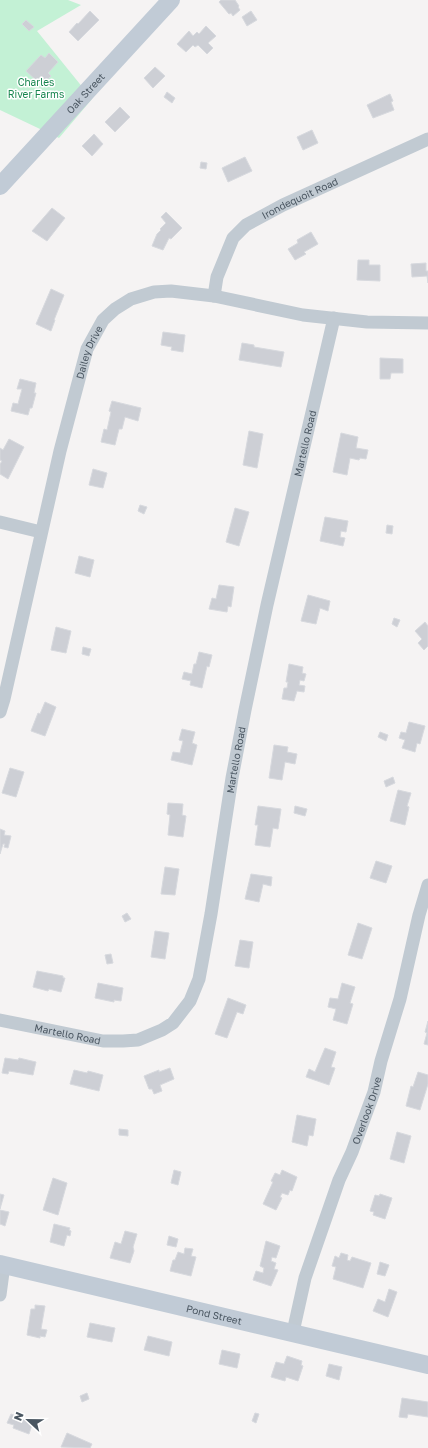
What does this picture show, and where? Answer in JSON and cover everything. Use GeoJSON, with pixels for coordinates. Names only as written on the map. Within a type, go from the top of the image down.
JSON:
{"type":"FeatureCollection","features":[{"type":"Feature","properties":{"kind":"main road","name":"Oak Street"},"geometry":{"type":"LineString","coordinates":[[0,186],[171,0]]}},
{"type":"Feature","properties":{"kind":"main road","name":"Pond Street"},"geometry":{"type":"LineString","coordinates":[[2,1265],[294,1332],[428,1365]]}},
{"type":"Feature","properties":{"kind":"street","name":"Irondequoit Road"},"geometry":{"type":"LineString","coordinates":[[214,296],[217,277],[233,238],[246,225],[283,205],[428,139]]}},
{"type":"Feature","properties":{"kind":"street","name":"Dailey Drive"},"geometry":{"type":"LineString","coordinates":[[0,712],[60,452],[87,349],[103,320],[115,309],[131,299],[154,292],[171,291],[214,296],[303,315],[367,322],[428,322]]}},
{"type":"Feature","properties":{"kind":"street","name":"Martello Road"},"geometry":{"type":"LineString","coordinates":[[0,1020],[103,1041],[123,1042],[138,1040],[162,1030],[173,1022],[190,1001],[201,971],[232,778],[267,605],[334,318]]}},
{"type":"Feature","properties":{"kind":"street"},"geometry":{"type":"LineString","coordinates":[[0,522],[42,532]]}},
{"type":"Feature","properties":{"kind":"street","name":"Overlook Drive"},"geometry":{"type":"LineString","coordinates":[[294,1332],[305,1278],[339,1180],[354,1146],[374,1092],[381,1061],[400,999],[419,915],[428,885]]}},
{"type":"Feature","properties":{"kind":"street"},"geometry":{"type":"LineString","coordinates":[[0,1295],[2,1265]]}},
{"type":"Feature","properties":{"kind":"green space","name":"Charles River Farms"},"geometry":{"type":"Polygon","coordinates":[[[0,0],[68,0],[81,5],[37,31],[92,99],[59,138],[0,110],[0,0]]]}},
{"type":"Feature","properties":{"kind":"building"},"geometry":{"type":"Polygon","coordinates":[[[221,0],[235,0],[240,10],[233,16],[231,13],[229,14],[219,2],[221,0]]]}},
{"type":"Feature","properties":{"kind":"building"},"geometry":{"type":"Polygon","coordinates":[[[90,11],[99,20],[78,41],[69,32],[90,11]]]}},
{"type":"Feature","properties":{"kind":"building"},"geometry":{"type":"Polygon","coordinates":[[[251,11],[257,20],[247,26],[242,17],[251,11]]]}},
{"type":"Feature","properties":{"kind":"building"},"geometry":{"type":"Polygon","coordinates":[[[26,20],[34,27],[29,31],[22,24],[26,20]]]}},
{"type":"Feature","properties":{"kind":"building"},"geometry":{"type":"Polygon","coordinates":[[[206,26],[216,36],[208,43],[213,48],[207,54],[198,45],[195,47],[193,45],[186,52],[177,44],[189,31],[193,36],[197,32],[199,34],[206,26]]]}},
{"type":"Feature","properties":{"kind":"building"},"geometry":{"type":"Polygon","coordinates":[[[49,53],[58,62],[48,73],[51,76],[46,81],[41,76],[37,81],[26,71],[41,55],[45,58],[49,53]]]}},
{"type":"Feature","properties":{"kind":"building"},"geometry":{"type":"Polygon","coordinates":[[[155,67],[165,76],[153,88],[144,78],[155,67]]]}},
{"type":"Feature","properties":{"kind":"building"},"geometry":{"type":"Polygon","coordinates":[[[167,92],[175,98],[172,103],[164,97],[167,92]]]}},
{"type":"Feature","properties":{"kind":"building"},"geometry":{"type":"Polygon","coordinates":[[[390,94],[393,101],[391,102],[394,110],[373,118],[367,105],[390,94]]]}},
{"type":"Feature","properties":{"kind":"building"},"geometry":{"type":"Polygon","coordinates":[[[120,107],[130,117],[115,132],[105,122],[120,107]]]}},
{"type":"Feature","properties":{"kind":"building"},"geometry":{"type":"Polygon","coordinates":[[[312,130],[318,143],[303,150],[297,137],[312,130]]]}},
{"type":"Feature","properties":{"kind":"building"},"geometry":{"type":"Polygon","coordinates":[[[94,134],[103,144],[92,156],[82,146],[94,134]]]}},
{"type":"Feature","properties":{"kind":"building"},"geometry":{"type":"Polygon","coordinates":[[[245,157],[252,171],[228,182],[222,168],[245,157]]]}},
{"type":"Feature","properties":{"kind":"building"},"geometry":{"type":"Polygon","coordinates":[[[201,162],[207,163],[206,169],[200,168],[201,162]]]}},
{"type":"Feature","properties":{"kind":"building"},"geometry":{"type":"Polygon","coordinates":[[[52,208],[65,218],[47,241],[32,231],[52,208]]]}},
{"type":"Feature","properties":{"kind":"building"},"geometry":{"type":"Polygon","coordinates":[[[166,212],[182,228],[171,239],[169,238],[163,250],[152,246],[157,234],[161,230],[160,229],[166,223],[161,217],[166,212]]]}},
{"type":"Feature","properties":{"kind":"building"},"geometry":{"type":"Polygon","coordinates":[[[311,232],[318,244],[304,252],[306,254],[295,260],[288,249],[298,243],[297,240],[311,232]]]}},
{"type":"Feature","properties":{"kind":"building"},"geometry":{"type":"Polygon","coordinates":[[[358,260],[369,260],[369,265],[380,265],[380,281],[357,280],[358,260]]]}},
{"type":"Feature","properties":{"kind":"building"},"geometry":{"type":"Polygon","coordinates":[[[426,263],[428,283],[427,276],[412,277],[411,264],[426,263]]]}},
{"type":"Feature","properties":{"kind":"building"},"geometry":{"type":"Polygon","coordinates":[[[51,289],[64,295],[51,331],[36,324],[51,289]]]}},
{"type":"Feature","properties":{"kind":"building"},"geometry":{"type":"Polygon","coordinates":[[[163,332],[185,335],[183,352],[171,350],[172,347],[161,345],[163,332]]]}},
{"type":"Feature","properties":{"kind":"building"},"geometry":{"type":"Polygon","coordinates":[[[242,343],[254,345],[254,347],[284,352],[281,367],[239,360],[242,343]]]}},
{"type":"Feature","properties":{"kind":"building"},"geometry":{"type":"Polygon","coordinates":[[[380,358],[403,359],[403,373],[391,373],[390,379],[380,379],[380,358]]]}},
{"type":"Feature","properties":{"kind":"building"},"geometry":{"type":"Polygon","coordinates":[[[20,379],[36,383],[34,393],[36,393],[32,408],[30,408],[28,415],[11,411],[13,403],[18,404],[22,389],[17,389],[20,379]]]}},
{"type":"Feature","properties":{"kind":"building"},"geometry":{"type":"Polygon","coordinates":[[[112,401],[141,408],[138,421],[125,417],[122,429],[119,429],[115,445],[101,442],[104,429],[107,430],[111,412],[109,411],[112,401]]]}},
{"type":"Feature","properties":{"kind":"building"},"geometry":{"type":"Polygon","coordinates":[[[249,431],[263,434],[257,468],[243,465],[249,431]]]}},
{"type":"Feature","properties":{"kind":"building"},"geometry":{"type":"Polygon","coordinates":[[[341,433],[358,437],[356,448],[368,450],[366,459],[360,458],[359,460],[350,458],[347,475],[333,472],[341,433]]]}},
{"type":"Feature","properties":{"kind":"building"},"geometry":{"type":"Polygon","coordinates":[[[9,439],[24,447],[8,479],[0,474],[0,464],[2,461],[0,460],[0,448],[3,450],[9,439]]]}},
{"type":"Feature","properties":{"kind":"building"},"geometry":{"type":"Polygon","coordinates":[[[93,469],[107,473],[103,488],[89,485],[93,469]]]}},
{"type":"Feature","properties":{"kind":"building"},"geometry":{"type":"Polygon","coordinates":[[[140,505],[147,507],[144,514],[138,511],[140,505]]]}},
{"type":"Feature","properties":{"kind":"building"},"geometry":{"type":"Polygon","coordinates":[[[235,508],[249,512],[239,546],[226,542],[235,508]]]}},
{"type":"Feature","properties":{"kind":"building"},"geometry":{"type":"Polygon","coordinates":[[[325,517],[348,521],[346,532],[341,531],[340,537],[345,538],[343,546],[320,541],[325,517]]]}},
{"type":"Feature","properties":{"kind":"building"},"geometry":{"type":"Polygon","coordinates":[[[387,525],[393,526],[392,534],[386,533],[387,525]]]}},
{"type":"Feature","properties":{"kind":"building"},"geometry":{"type":"Polygon","coordinates":[[[79,556],[94,560],[90,577],[75,573],[79,556]]]}},
{"type":"Feature","properties":{"kind":"building"},"geometry":{"type":"Polygon","coordinates":[[[219,585],[234,587],[231,607],[228,606],[227,612],[209,609],[212,598],[216,599],[219,585]]]}},
{"type":"Feature","properties":{"kind":"building"},"geometry":{"type":"Polygon","coordinates":[[[308,595],[330,601],[328,611],[320,608],[316,624],[301,621],[308,595]]]}},
{"type":"Feature","properties":{"kind":"building"},"geometry":{"type":"Polygon","coordinates":[[[394,618],[400,620],[397,627],[392,624],[394,618]]]}},
{"type":"Feature","properties":{"kind":"building"},"geometry":{"type":"Polygon","coordinates":[[[425,622],[428,626],[428,646],[424,650],[418,643],[422,639],[415,631],[425,622]]]}},
{"type":"Feature","properties":{"kind":"building"},"geometry":{"type":"Polygon","coordinates":[[[56,627],[71,631],[66,653],[51,650],[56,627]]]}},
{"type":"Feature","properties":{"kind":"building"},"geometry":{"type":"Polygon","coordinates":[[[83,647],[91,649],[89,656],[82,654],[83,647]]]}},
{"type":"Feature","properties":{"kind":"building"},"geometry":{"type":"Polygon","coordinates":[[[199,652],[212,655],[209,667],[207,666],[202,688],[190,685],[191,681],[182,679],[184,672],[192,674],[199,652]]]}},
{"type":"Feature","properties":{"kind":"building"},"geometry":{"type":"Polygon","coordinates":[[[289,664],[303,667],[302,673],[306,674],[304,681],[300,680],[299,685],[305,686],[304,692],[297,691],[294,701],[282,699],[284,688],[287,688],[288,682],[286,682],[289,664]]]}},
{"type":"Feature","properties":{"kind":"building"},"geometry":{"type":"Polygon","coordinates":[[[45,702],[56,707],[45,736],[31,731],[38,713],[40,714],[45,702]]]}},
{"type":"Feature","properties":{"kind":"building"},"geometry":{"type":"Polygon","coordinates":[[[409,722],[425,726],[420,744],[417,743],[415,752],[402,748],[405,740],[399,738],[401,732],[406,733],[409,722]]]}},
{"type":"Feature","properties":{"kind":"building"},"geometry":{"type":"Polygon","coordinates":[[[182,729],[195,732],[192,743],[197,745],[192,765],[171,760],[173,752],[180,753],[183,741],[179,740],[182,729]]]}},
{"type":"Feature","properties":{"kind":"building"},"geometry":{"type":"Polygon","coordinates":[[[380,732],[388,735],[386,741],[378,737],[380,732]]]}},
{"type":"Feature","properties":{"kind":"building"},"geometry":{"type":"Polygon","coordinates":[[[274,745],[288,747],[287,752],[297,754],[295,764],[285,762],[282,780],[269,778],[274,745]]]}},
{"type":"Feature","properties":{"kind":"building"},"geometry":{"type":"Polygon","coordinates":[[[10,768],[24,772],[16,797],[2,793],[10,768]]]}},
{"type":"Feature","properties":{"kind":"building"},"geometry":{"type":"Polygon","coordinates":[[[393,777],[395,783],[386,787],[384,781],[393,777]]]}},
{"type":"Feature","properties":{"kind":"building"},"geometry":{"type":"Polygon","coordinates":[[[398,790],[411,793],[407,806],[409,807],[405,825],[390,821],[398,790]]]}},
{"type":"Feature","properties":{"kind":"building"},"geometry":{"type":"Polygon","coordinates":[[[168,803],[183,804],[182,815],[186,816],[183,837],[168,835],[170,815],[167,814],[168,803]]]}},
{"type":"Feature","properties":{"kind":"building"},"geometry":{"type":"Polygon","coordinates":[[[258,806],[281,809],[278,829],[273,828],[270,847],[255,845],[258,825],[255,825],[258,806]]]}},
{"type":"Feature","properties":{"kind":"building"},"geometry":{"type":"Polygon","coordinates":[[[295,806],[307,809],[305,816],[294,813],[295,806]]]}},
{"type":"Feature","properties":{"kind":"building"},"geometry":{"type":"Polygon","coordinates":[[[0,829],[5,831],[4,835],[11,836],[8,848],[4,847],[5,844],[3,844],[0,854],[0,829]]]}},
{"type":"Feature","properties":{"kind":"building"},"geometry":{"type":"Polygon","coordinates":[[[376,861],[392,866],[386,883],[370,878],[376,861]]]}},
{"type":"Feature","properties":{"kind":"building"},"geometry":{"type":"Polygon","coordinates":[[[165,867],[179,869],[175,895],[161,894],[165,867]]]}},
{"type":"Feature","properties":{"kind":"building"},"geometry":{"type":"Polygon","coordinates":[[[251,874],[272,877],[271,886],[263,884],[259,902],[245,899],[251,874]]]}},
{"type":"Feature","properties":{"kind":"building"},"geometry":{"type":"Polygon","coordinates":[[[127,913],[131,919],[125,922],[122,916],[127,913]]]}},
{"type":"Feature","properties":{"kind":"building"},"geometry":{"type":"Polygon","coordinates":[[[358,923],[372,928],[362,959],[348,955],[358,923]]]}},
{"type":"Feature","properties":{"kind":"building"},"geometry":{"type":"Polygon","coordinates":[[[155,931],[169,933],[165,959],[151,957],[155,931]]]}},
{"type":"Feature","properties":{"kind":"building"},"geometry":{"type":"Polygon","coordinates":[[[240,940],[253,942],[249,968],[235,966],[240,940]]]}},
{"type":"Feature","properties":{"kind":"building"},"geometry":{"type":"Polygon","coordinates":[[[111,954],[113,963],[107,964],[105,955],[111,954]]]}},
{"type":"Feature","properties":{"kind":"building"},"geometry":{"type":"Polygon","coordinates":[[[37,971],[63,976],[63,978],[65,978],[61,992],[49,989],[48,991],[33,987],[37,971]]]}},
{"type":"Feature","properties":{"kind":"building"},"geometry":{"type":"Polygon","coordinates":[[[98,983],[123,988],[121,1001],[114,1000],[114,1002],[95,998],[98,983]]]}},
{"type":"Feature","properties":{"kind":"building"},"geometry":{"type":"Polygon","coordinates":[[[342,983],[355,987],[350,1003],[353,1004],[347,1024],[333,1020],[336,1009],[328,1007],[330,998],[338,999],[342,983]]]}},
{"type":"Feature","properties":{"kind":"building"},"geometry":{"type":"Polygon","coordinates":[[[228,998],[246,1005],[243,1014],[237,1012],[227,1038],[215,1034],[228,998]]]}},
{"type":"Feature","properties":{"kind":"building"},"geometry":{"type":"Polygon","coordinates":[[[428,1021],[428,1045],[424,1044],[428,1021]]]}},
{"type":"Feature","properties":{"kind":"building"},"geometry":{"type":"Polygon","coordinates":[[[325,1048],[336,1052],[331,1067],[335,1068],[329,1085],[306,1077],[309,1069],[315,1072],[325,1048]]]}},
{"type":"Feature","properties":{"kind":"building"},"geometry":{"type":"Polygon","coordinates":[[[5,1058],[18,1060],[19,1058],[36,1062],[33,1075],[9,1071],[8,1074],[2,1073],[5,1058]]]}},
{"type":"Feature","properties":{"kind":"building"},"geometry":{"type":"Polygon","coordinates":[[[170,1068],[174,1079],[160,1085],[162,1091],[154,1094],[152,1089],[149,1089],[144,1076],[159,1070],[159,1072],[170,1068]]]}},
{"type":"Feature","properties":{"kind":"building"},"geometry":{"type":"Polygon","coordinates":[[[74,1070],[87,1073],[88,1071],[103,1075],[99,1091],[70,1084],[74,1070]]]}},
{"type":"Feature","properties":{"kind":"building"},"geometry":{"type":"Polygon","coordinates":[[[418,1072],[428,1075],[428,1084],[420,1110],[406,1106],[411,1086],[413,1087],[418,1072]]]}},
{"type":"Feature","properties":{"kind":"building"},"geometry":{"type":"Polygon","coordinates":[[[297,1115],[316,1119],[313,1136],[309,1135],[307,1146],[292,1142],[297,1115]]]}},
{"type":"Feature","properties":{"kind":"building"},"geometry":{"type":"Polygon","coordinates":[[[119,1129],[128,1130],[128,1136],[119,1135],[119,1129]]]}},
{"type":"Feature","properties":{"kind":"building"},"geometry":{"type":"Polygon","coordinates":[[[397,1132],[411,1136],[404,1163],[390,1159],[397,1132]]]}},
{"type":"Feature","properties":{"kind":"building"},"geometry":{"type":"Polygon","coordinates":[[[174,1170],[181,1172],[178,1185],[171,1183],[174,1170]]]}},
{"type":"Feature","properties":{"kind":"building"},"geometry":{"type":"Polygon","coordinates":[[[282,1170],[297,1177],[292,1191],[290,1190],[288,1195],[282,1193],[280,1197],[282,1198],[276,1210],[263,1204],[273,1182],[271,1181],[275,1173],[280,1175],[282,1170]]]}},
{"type":"Feature","properties":{"kind":"building"},"geometry":{"type":"Polygon","coordinates":[[[53,1178],[67,1183],[58,1215],[43,1210],[53,1178]]]}},
{"type":"Feature","properties":{"kind":"building"},"geometry":{"type":"Polygon","coordinates":[[[0,1194],[4,1195],[0,1209],[0,1194]]]}},
{"type":"Feature","properties":{"kind":"building"},"geometry":{"type":"Polygon","coordinates":[[[380,1194],[392,1198],[385,1219],[373,1215],[374,1212],[370,1211],[375,1195],[379,1196],[380,1194]]]}},
{"type":"Feature","properties":{"kind":"building"},"geometry":{"type":"Polygon","coordinates":[[[0,1210],[9,1212],[5,1226],[0,1224],[0,1210]]]}},
{"type":"Feature","properties":{"kind":"building"},"geometry":{"type":"Polygon","coordinates":[[[54,1224],[70,1228],[70,1236],[67,1235],[64,1246],[50,1242],[54,1224]]]}},
{"type":"Feature","properties":{"kind":"building"},"geometry":{"type":"Polygon","coordinates":[[[125,1231],[137,1234],[130,1263],[110,1258],[115,1242],[121,1244],[125,1231]]]}},
{"type":"Feature","properties":{"kind":"building"},"geometry":{"type":"Polygon","coordinates":[[[169,1236],[178,1239],[176,1247],[167,1245],[169,1236]]]}},
{"type":"Feature","properties":{"kind":"building"},"geometry":{"type":"Polygon","coordinates":[[[266,1241],[280,1246],[276,1258],[272,1257],[271,1261],[276,1263],[274,1269],[278,1270],[271,1286],[253,1280],[256,1271],[263,1273],[264,1268],[260,1266],[266,1241]]]}},
{"type":"Feature","properties":{"kind":"building"},"geometry":{"type":"Polygon","coordinates":[[[185,1248],[193,1249],[191,1256],[196,1257],[191,1276],[170,1271],[173,1260],[175,1260],[178,1252],[184,1254],[185,1248]]]}},
{"type":"Feature","properties":{"kind":"building"},"geometry":{"type":"Polygon","coordinates":[[[341,1253],[348,1255],[347,1260],[350,1261],[352,1257],[371,1263],[363,1288],[333,1279],[336,1267],[332,1266],[335,1256],[339,1258],[341,1253]]]}},
{"type":"Feature","properties":{"kind":"building"},"geometry":{"type":"Polygon","coordinates":[[[380,1262],[389,1265],[385,1276],[377,1274],[380,1262]]]}},
{"type":"Feature","properties":{"kind":"building"},"geometry":{"type":"Polygon","coordinates":[[[389,1289],[397,1292],[388,1317],[373,1311],[378,1299],[385,1302],[389,1289]]]}},
{"type":"Feature","properties":{"kind":"building"},"geometry":{"type":"Polygon","coordinates":[[[35,1305],[45,1306],[41,1329],[47,1330],[45,1337],[40,1336],[40,1338],[27,1335],[31,1309],[35,1309],[35,1305]]]}},
{"type":"Feature","properties":{"kind":"building"},"geometry":{"type":"Polygon","coordinates":[[[90,1323],[115,1328],[112,1342],[87,1337],[90,1323]]]}},
{"type":"Feature","properties":{"kind":"building"},"geometry":{"type":"Polygon","coordinates":[[[148,1336],[172,1342],[169,1356],[144,1350],[148,1336]]]}},
{"type":"Feature","properties":{"kind":"building"},"geometry":{"type":"Polygon","coordinates":[[[222,1350],[240,1354],[237,1368],[219,1364],[222,1350]]]}},
{"type":"Feature","properties":{"kind":"building"},"geometry":{"type":"Polygon","coordinates":[[[287,1356],[302,1361],[301,1365],[303,1366],[298,1381],[286,1377],[285,1381],[271,1377],[276,1362],[284,1364],[287,1356]]]}},
{"type":"Feature","properties":{"kind":"building"},"geometry":{"type":"Polygon","coordinates":[[[329,1364],[342,1367],[339,1380],[326,1376],[329,1364]]]}},
{"type":"Feature","properties":{"kind":"building"},"geometry":{"type":"Polygon","coordinates":[[[87,1393],[89,1399],[82,1402],[80,1396],[87,1393]]]}},
{"type":"Feature","properties":{"kind":"building"},"geometry":{"type":"Polygon","coordinates":[[[402,1398],[428,1402],[428,1417],[408,1414],[407,1418],[399,1417],[402,1398]]]}},
{"type":"Feature","properties":{"kind":"building"},"geometry":{"type":"Polygon","coordinates":[[[255,1413],[259,1414],[256,1423],[252,1421],[255,1413]]]}},
{"type":"Feature","properties":{"kind":"building"},"geometry":{"type":"Polygon","coordinates":[[[11,1414],[33,1422],[29,1434],[13,1428],[14,1425],[7,1423],[11,1414]]]}},
{"type":"Feature","properties":{"kind":"building"},"geometry":{"type":"Polygon","coordinates":[[[67,1433],[92,1444],[90,1448],[61,1447],[67,1433]]]}}]}
